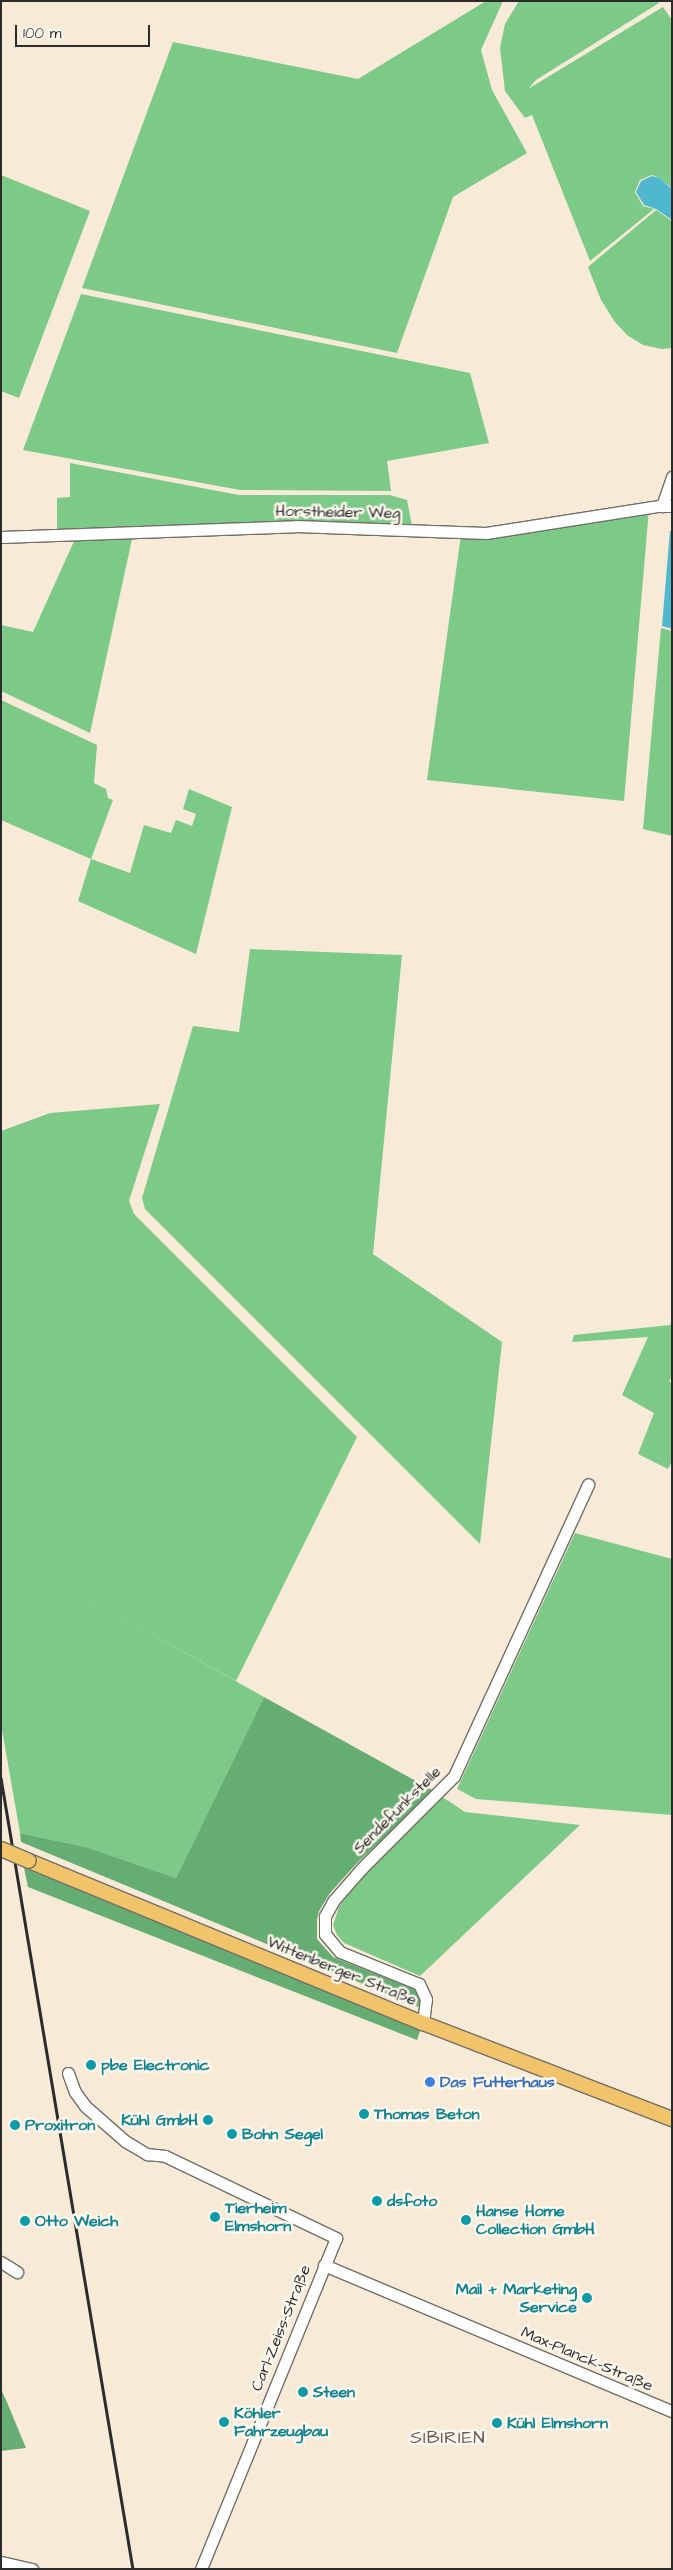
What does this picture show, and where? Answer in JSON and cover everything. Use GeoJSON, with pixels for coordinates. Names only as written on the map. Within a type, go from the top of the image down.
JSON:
{"type":"FeatureCollection","features":[{"type":"Feature","properties":{"kind":"main road","name":"Wittenberger Straße"},"geometry":{"type":"LineString","coordinates":[[1,1849],[422,2024],[672,2119]]}},
{"type":"Feature","properties":{"kind":"street"},"geometry":{"type":"LineString","coordinates":[[667,506],[672,477]]}},
{"type":"Feature","properties":{"kind":"street","name":"Horstheider Weg"},"geometry":{"type":"LineString","coordinates":[[1,537],[296,526],[486,533],[667,506]]}},
{"type":"Feature","properties":{"kind":"street","name":"Sendefunkstelle"},"geometry":{"type":"LineString","coordinates":[[422,2024],[426,1999],[419,1984],[340,1952],[325,1934],[325,1916],[334,1900],[362,1868],[454,1776],[588,1484]]}},
{"type":"Feature","properties":{"kind":"street","name":"Carl-Zeiss-Straße"},"geometry":{"type":"LineString","coordinates":[[68,2073],[75,2092],[85,2106],[125,2141],[147,2154],[165,2156],[336,2238],[201,2569]]}},
{"type":"Feature","properties":{"kind":"street"},"geometry":{"type":"LineString","coordinates":[[1,2262],[18,2272]]}},
{"type":"Feature","properties":{"kind":"street","name":"Max-Planck-Straße"},"geometry":{"type":"LineString","coordinates":[[324,2266],[672,2411]]}},
{"type":"Feature","properties":{"kind":"street"},"geometry":{"type":"LineString","coordinates":[[1,2562],[32,2569]]}},
{"type":"Feature","properties":{"kind":"green space"},"geometry":{"type":"Polygon","coordinates":[[[486,1],[503,1],[481,50],[492,90],[527,153],[453,197],[397,353],[82,288],[173,42],[358,79],[486,1]]]}},
{"type":"Feature","properties":{"kind":"green space"},"geometry":{"type":"Polygon","coordinates":[[[519,1],[657,1],[659,3],[536,80],[528,89],[663,7],[672,20],[672,188],[660,178],[652,175],[640,180],[635,192],[643,206],[654,209],[590,261],[532,115],[525,118],[505,91],[500,48],[505,24],[519,1]]]}},
{"type":"Feature","properties":{"kind":"green space"},"geometry":{"type":"Polygon","coordinates":[[[1,175],[90,211],[19,398],[1,391],[1,175]]]}},
{"type":"Feature","properties":{"kind":"green space"},"geometry":{"type":"Polygon","coordinates":[[[656,210],[672,221],[672,348],[662,349],[643,345],[627,335],[615,322],[601,300],[588,267],[656,210]]]}},
{"type":"Feature","properties":{"kind":"green space"},"geometry":{"type":"Polygon","coordinates":[[[81,294],[470,373],[489,443],[387,461],[391,491],[240,490],[23,450],[81,294]]]}},
{"type":"Feature","properties":{"kind":"green space"},"geometry":{"type":"Polygon","coordinates":[[[70,463],[239,495],[390,495],[407,500],[412,526],[57,532],[57,498],[70,497],[70,463]]]}},
{"type":"Feature","properties":{"kind":"green space"},"geometry":{"type":"Polygon","coordinates":[[[649,509],[624,801],[427,780],[461,535],[649,509]]]}},
{"type":"Feature","properties":{"kind":"green space"},"geometry":{"type":"Polygon","coordinates":[[[75,539],[132,539],[90,733],[1,691],[1,625],[33,632],[75,539]]]}},
{"type":"Feature","properties":{"kind":"green space"},"geometry":{"type":"Polygon","coordinates":[[[661,628],[672,631],[672,836],[643,829],[661,628]]]}},
{"type":"Feature","properties":{"kind":"green space"},"geometry":{"type":"Polygon","coordinates":[[[1,700],[97,745],[94,783],[106,789],[108,798],[113,800],[91,859],[1,820],[1,700]]]}},
{"type":"Feature","properties":{"kind":"green space"},"geometry":{"type":"Polygon","coordinates":[[[189,789],[232,807],[196,954],[78,901],[91,859],[130,873],[144,825],[171,833],[176,820],[192,826],[196,814],[183,809],[189,789]]]}},
{"type":"Feature","properties":{"kind":"green space"},"geometry":{"type":"Polygon","coordinates":[[[250,949],[402,955],[373,1254],[502,1342],[480,1544],[145,1209],[142,1198],[193,1026],[239,1032],[250,949]]]}},
{"type":"Feature","properties":{"kind":"green space"},"geometry":{"type":"Polygon","coordinates":[[[160,1104],[129,1201],[134,1214],[357,1437],[236,1681],[74,1591],[264,1697],[176,1878],[86,1847],[20,1833],[1,1724],[1,1131],[50,1113],[160,1104]]]}},
{"type":"Feature","properties":{"kind":"green space"},"geometry":{"type":"Polygon","coordinates":[[[672,1320],[672,1377],[669,1381],[672,1383],[672,1461],[668,1469],[638,1454],[654,1413],[622,1395],[648,1337],[572,1342],[574,1335],[670,1325],[672,1320]]]}},
{"type":"Feature","properties":{"kind":"green space"},"geometry":{"type":"Polygon","coordinates":[[[575,1533],[672,1559],[672,1815],[476,1799],[457,1789],[575,1533]]]}},
{"type":"Feature","properties":{"kind":"green space"},"geometry":{"type":"Polygon","coordinates":[[[264,1697],[434,1791],[357,1863],[330,1893],[319,1911],[317,1920],[317,1939],[333,1957],[416,1990],[421,1998],[421,2008],[21,1842],[20,1833],[86,1847],[176,1878],[264,1697]]]}},
{"type":"Feature","properties":{"kind":"green space"},"geometry":{"type":"Polygon","coordinates":[[[441,1796],[465,1812],[580,1825],[420,1976],[344,1943],[337,1935],[333,1925],[339,1907],[349,1892],[441,1796]]]}},
{"type":"Feature","properties":{"kind":"green space"},"geometry":{"type":"Polygon","coordinates":[[[24,1868],[421,2028],[417,2040],[28,1887],[24,1868]]]}},
{"type":"Feature","properties":{"kind":"green space"},"geometry":{"type":"Polygon","coordinates":[[[1,2389],[6,2400],[26,2448],[1,2451],[1,2389]]]}},
{"type":"Feature","properties":{"kind":"water"},"geometry":{"type":"Polygon","coordinates":[[[652,176],[660,178],[672,189],[672,220],[656,209],[644,205],[636,192],[641,181],[652,176]]]}},
{"type":"Feature","properties":{"kind":"water"},"geometry":{"type":"Polygon","coordinates":[[[670,531],[672,531],[672,629],[662,626],[670,531]]]}},
{"type":"Feature","properties":{"kind":"railway"},"geometry":{"type":"LineString","coordinates":[[1,1778],[133,2569]]}},
{"type":"Feature","properties":{"kind":"place","name":"pbe Electronic"},"geometry":{"type":"Point","coordinates":[91,2065]}},
{"type":"Feature","properties":{"kind":"place","name":"Das Futterhaus"},"geometry":{"type":"Point","coordinates":[430,2082]}},
{"type":"Feature","properties":{"kind":"place","name":"Thomas Beton"},"geometry":{"type":"Point","coordinates":[364,2114]}},
{"type":"Feature","properties":{"kind":"place","name":"Kühl GmbH"},"geometry":{"type":"Point","coordinates":[208,2120]}},
{"type":"Feature","properties":{"kind":"place","name":"Proxitron"},"geometry":{"type":"Point","coordinates":[15,2125]}},
{"type":"Feature","properties":{"kind":"place","name":"Bohn Segel"},"geometry":{"type":"Point","coordinates":[232,2134]}},
{"type":"Feature","properties":{"kind":"place","name":"dsfoto"},"geometry":{"type":"Point","coordinates":[377,2201]}},
{"type":"Feature","properties":{"kind":"place","name":"Tierheim Elmshorn"},"geometry":{"type":"Point","coordinates":[215,2217]}},
{"type":"Feature","properties":{"kind":"place","name":"Hanse Home Collection GmbH"},"geometry":{"type":"Point","coordinates":[466,2220]}},
{"type":"Feature","properties":{"kind":"place","name":"Otto Weich"},"geometry":{"type":"Point","coordinates":[25,2221]}},
{"type":"Feature","properties":{"kind":"place","name":"Mail + Marketing Service"},"geometry":{"type":"Point","coordinates":[587,2298]}},
{"type":"Feature","properties":{"kind":"place","name":"Steen"},"geometry":{"type":"Point","coordinates":[303,2392]}},
{"type":"Feature","properties":{"kind":"place","name":"Köhler Fahrzeugbau"},"geometry":{"type":"Point","coordinates":[224,2422]}},
{"type":"Feature","properties":{"kind":"place","name":"Kühl Elmshorn"},"geometry":{"type":"Point","coordinates":[497,2423]}},
{"type":"Feature","properties":{"kind":"district","name":"SIBIRIEN"},"geometry":{"type":"Point","coordinates":[448,2438]}}]}
